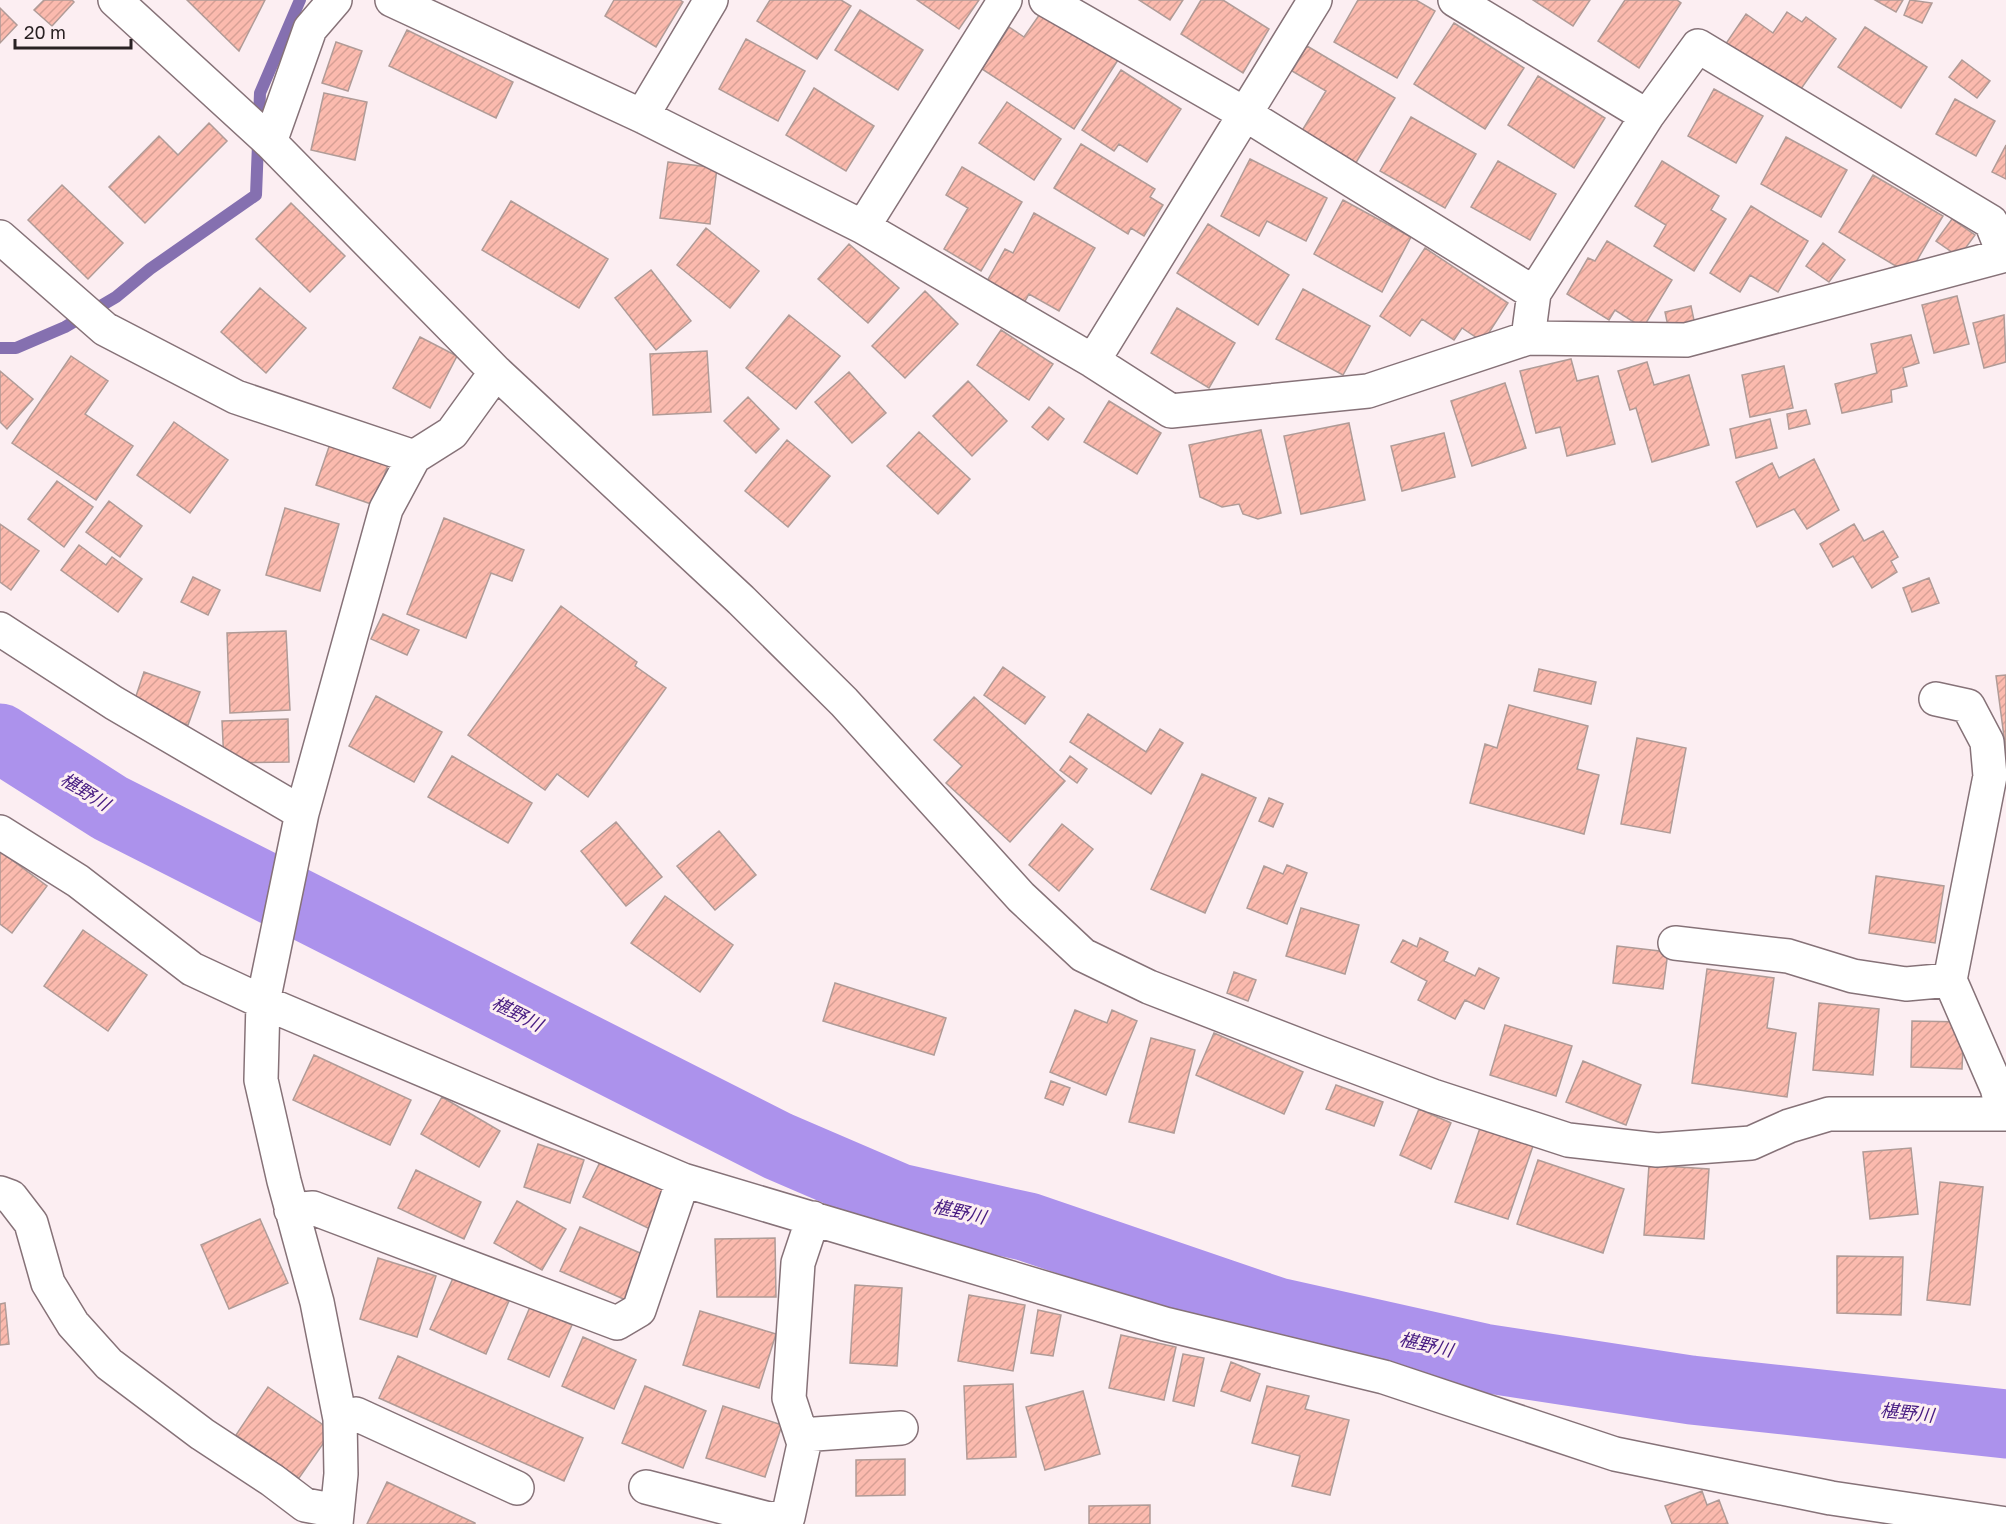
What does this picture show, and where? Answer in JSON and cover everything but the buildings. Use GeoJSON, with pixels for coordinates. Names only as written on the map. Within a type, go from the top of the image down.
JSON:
{"type":"FeatureCollection","features":[{"type":"Feature","properties":{"kind":"street"},"geometry":{"type":"LineString","coordinates":[[115,0],[270,142],[496,372],[741,600],[836,694],[1022,897],[1083,956],[1149,987],[1329,1057],[1433,1096],[1568,1140],[1657,1150],[1751,1143],[1789,1126],[1829,1114],[2005,1114],[1997,1089],[1950,980],[1990,776],[1987,742],[1968,706],[1936,699]]}},
{"type":"Feature","properties":{"kind":"street"},"geometry":{"type":"LineString","coordinates":[[270,142],[310,29],[335,0]]}},
{"type":"Feature","properties":{"kind":"street"},"geometry":{"type":"LineString","coordinates":[[392,0],[642,116],[863,227],[1093,361],[1172,411],[1368,391],[1528,338],[1686,340],[2005,255],[1991,222],[1698,46],[1647,116],[1534,293],[1528,338]]}},
{"type":"Feature","properties":{"kind":"street"},"geometry":{"type":"LineString","coordinates":[[642,116],[711,0]]}},
{"type":"Feature","properties":{"kind":"street"},"geometry":{"type":"LineString","coordinates":[[863,227],[1005,0]]}},
{"type":"Feature","properties":{"kind":"street"},"geometry":{"type":"LineString","coordinates":[[1046,0],[1245,114],[1534,293]]}},
{"type":"Feature","properties":{"kind":"street"},"geometry":{"type":"LineString","coordinates":[[1093,361],[1315,0]]}},
{"type":"Feature","properties":{"kind":"street"},"geometry":{"type":"LineString","coordinates":[[1455,0],[1647,116]]}},
{"type":"Feature","properties":{"kind":"street"},"geometry":{"type":"LineString","coordinates":[[0,237],[105,329],[236,397],[414,457]]}},
{"type":"Feature","properties":{"kind":"street"},"geometry":{"type":"LineString","coordinates":[[0,1193],[10,1197],[31,1223],[48,1283],[73,1324],[109,1364],[202,1434],[272,1480],[305,1505],[336,1517],[341,1474],[340,1419],[316,1302],[291,1210],[261,1080],[266,987],[300,821],[386,509],[414,457],[452,433],[496,372]]}},
{"type":"Feature","properties":{"kind":"street"},"geometry":{"type":"LineString","coordinates":[[0,629],[300,821]]}},
{"type":"Feature","properties":{"kind":"street"},"geometry":{"type":"LineString","coordinates":[[0,832],[78,881],[192,969],[266,987],[683,1180],[1165,1324],[1384,1377],[1615,1454],[1831,1498],[2006,1524]]}},
{"type":"Feature","properties":{"kind":"street"},"geometry":{"type":"LineString","coordinates":[[1675,943],[1788,956],[1853,976],[1906,984],[1950,980]]}},
{"type":"Feature","properties":{"kind":"street"},"geometry":{"type":"LineString","coordinates":[[291,1210],[313,1208],[617,1323],[639,1310],[683,1180]]}},
{"type":"Feature","properties":{"kind":"street"},"geometry":{"type":"LineString","coordinates":[[646,1488],[768,1519],[788,1517],[804,1444],[789,1398],[798,1263],[813,1218]]}},
{"type":"Feature","properties":{"kind":"street"},"geometry":{"type":"LineString","coordinates":[[340,1419],[356,1414],[517,1488]]}},
{"type":"Feature","properties":{"kind":"street"},"geometry":{"type":"LineString","coordinates":[[801,1435],[902,1428]]}},
{"type":"Feature","properties":{"kind":"waterway"},"geometry":{"type":"LineString","coordinates":[[0,348],[16,348],[65,327],[116,297],[150,269],[256,195],[260,93],[300,0]]}},
{"type":"Feature","properties":{"kind":"waterway","name":"椹野川"},"geometry":{"type":"LineString","coordinates":[[0,738],[110,808],[778,1146],[899,1198],[1028,1227],[1277,1312],[1483,1358],[1691,1390],[2006,1424]]}}]}
